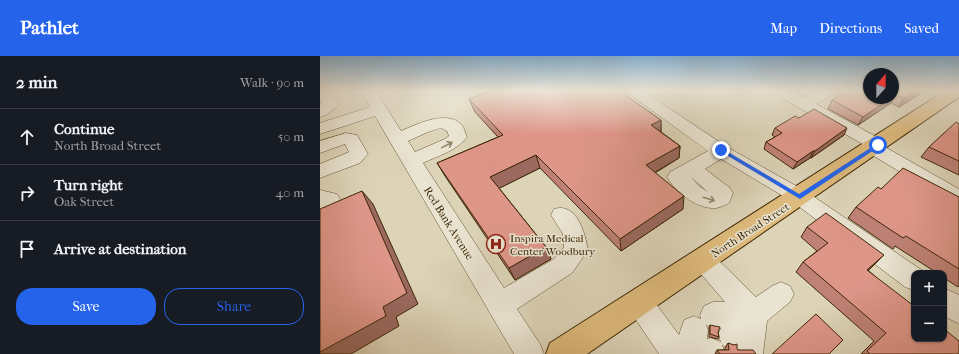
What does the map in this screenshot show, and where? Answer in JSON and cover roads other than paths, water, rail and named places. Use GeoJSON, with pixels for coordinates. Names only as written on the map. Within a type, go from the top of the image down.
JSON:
{"type":"FeatureCollection","features":[{"type":"Feature","properties":{"kind":"main road","name":"North Broad Street"},"geometry":{"type":"LineString","coordinates":[[561,354],[800,197],[935,105]]}},
{"type":"Feature","properties":{"kind":"street"},"geometry":{"type":"LineString","coordinates":[[320,112],[331,105]]}},
{"type":"Feature","properties":{"kind":"street","name":"Red Bank Avenue"},"geometry":{"type":"LineString","coordinates":[[376,105],[530,354]]}},
{"type":"Feature","properties":{"kind":"street"},"geometry":{"type":"LineString","coordinates":[[653,105],[721,150],[800,197],[911,277]]}},
{"type":"Feature","properties":{"kind":"street"},"geometry":{"type":"LineString","coordinates":[[805,105],[959,198]]}},
{"type":"Feature","properties":{"kind":"street"},"geometry":{"type":"LineString","coordinates":[[320,129],[379,109]]}},
{"type":"Feature","properties":{"kind":"street"},"geometry":{"type":"LineString","coordinates":[[398,139],[442,122],[450,124],[458,132],[458,137],[451,143],[411,161]]}},
{"type":"Feature","properties":{"kind":"street"},"geometry":{"type":"LineString","coordinates":[[320,147],[346,138],[351,139],[359,154],[353,158],[320,171]]}},
{"type":"Feature","properties":{"kind":"street"},"geometry":{"type":"LineString","coordinates":[[692,168],[721,150]]}},
{"type":"Feature","properties":{"kind":"street"},"geometry":{"type":"LineString","coordinates":[[320,198],[330,199],[320,213]]}},
{"type":"Feature","properties":{"kind":"street"},"geometry":{"type":"LineString","coordinates":[[500,305],[563,266],[576,250],[574,232],[562,215]]}},
{"type":"Feature","properties":{"kind":"street"},"geometry":{"type":"LineString","coordinates":[[703,260],[754,314]]}},
{"type":"Feature","properties":{"kind":"street"},"geometry":{"type":"LineString","coordinates":[[714,342],[781,294]]}},
{"type":"Feature","properties":{"kind":"street"},"geometry":{"type":"LineString","coordinates":[[639,302],[676,354]]}},
{"type":"Feature","properties":{"kind":"street"},"geometry":{"type":"LineString","coordinates":[[947,302],[959,311]]}},
{"type":"Feature","properties":{"kind":"street"},"geometry":{"type":"LineString","coordinates":[[714,342],[754,314]]}},
{"type":"Feature","properties":{"kind":"place","name":"Inspira Medical Center Woodbury"},"geometry":{"type":"Point","coordinates":[496,244]}}]}
